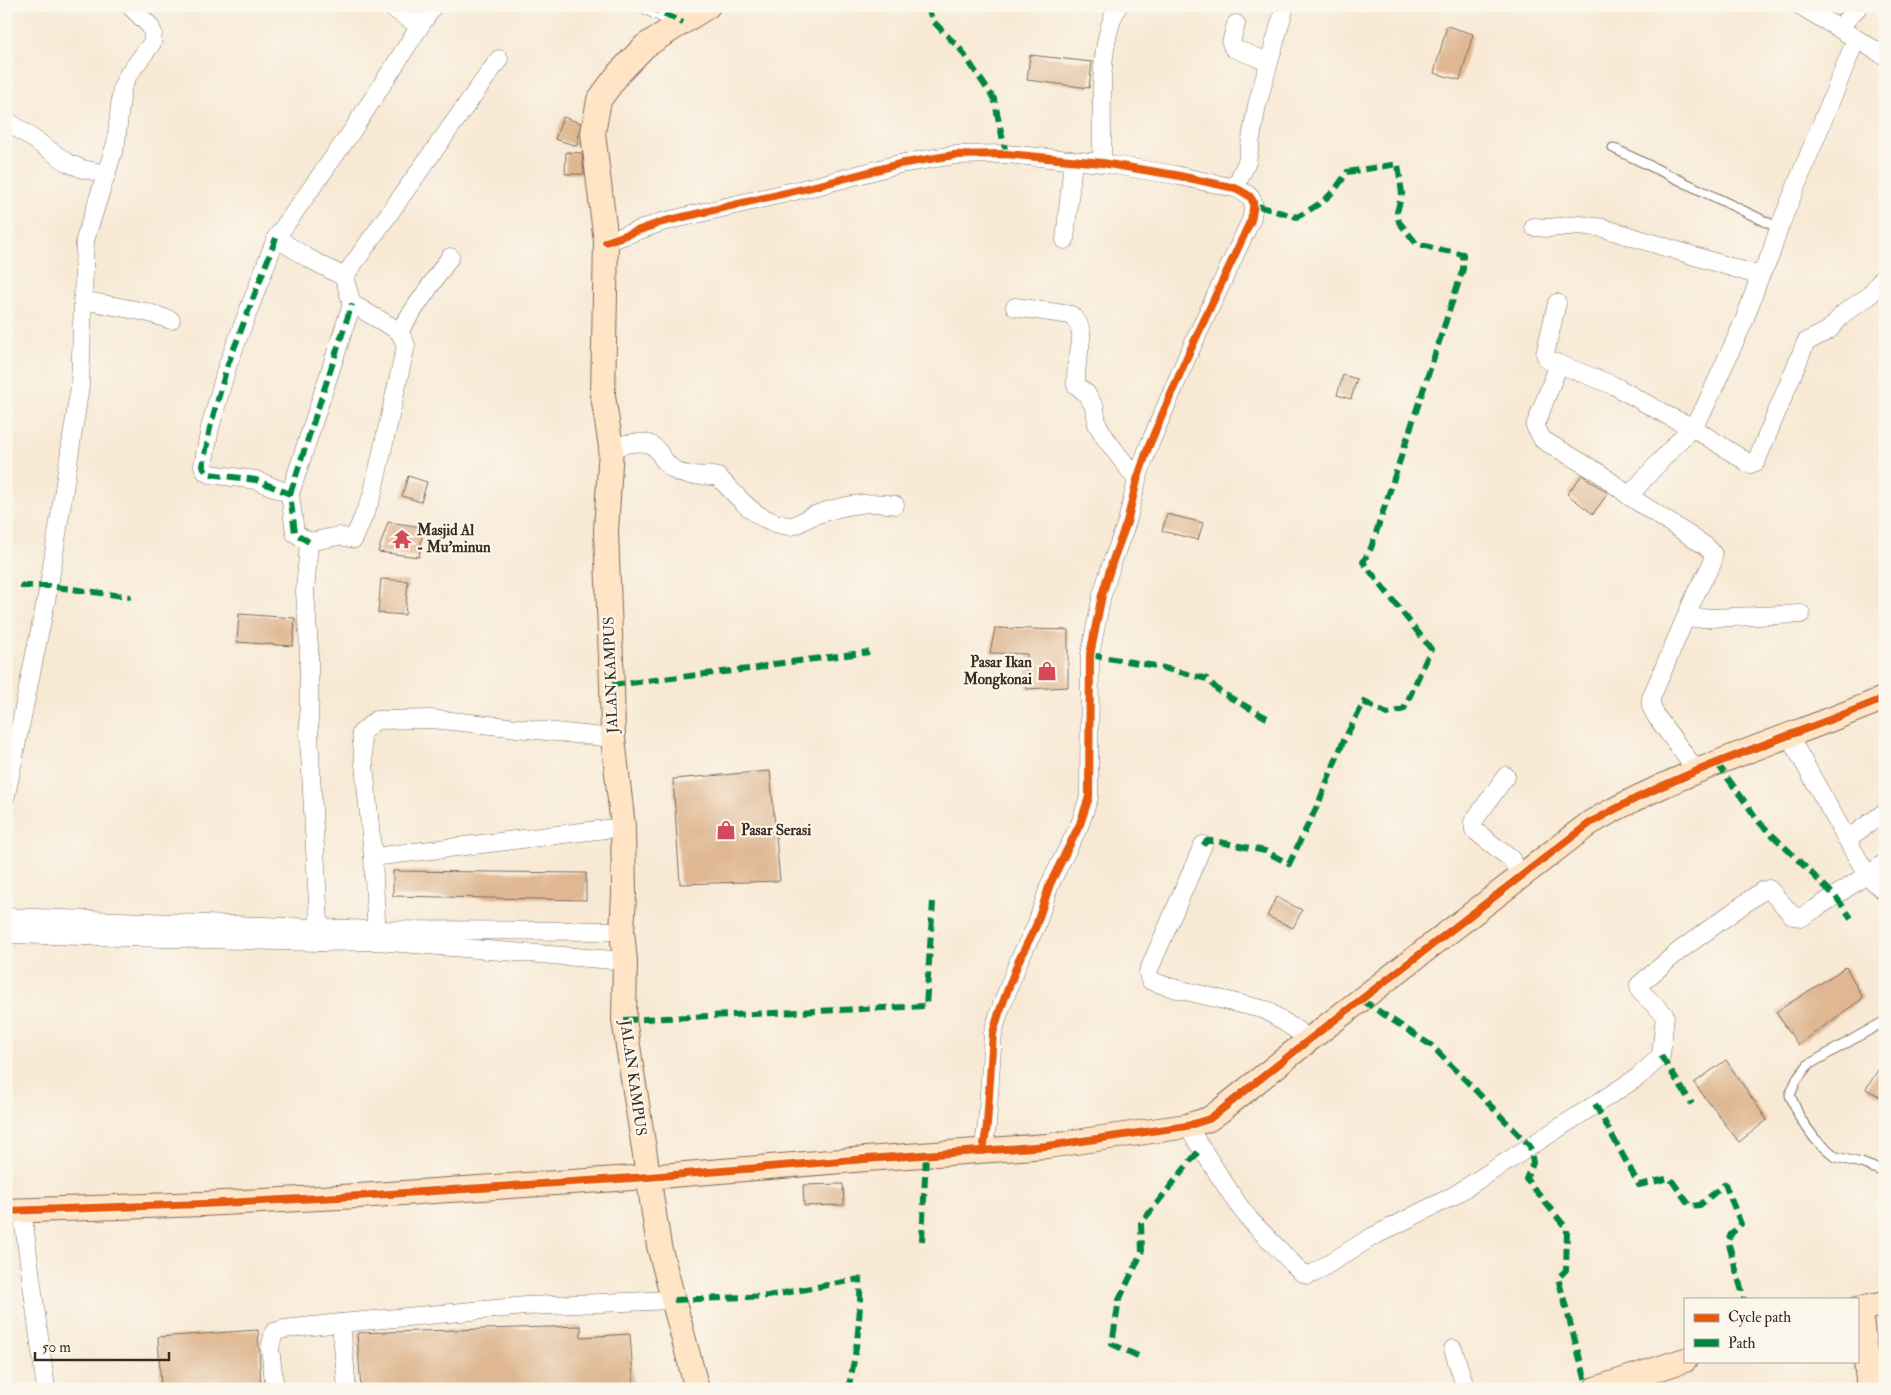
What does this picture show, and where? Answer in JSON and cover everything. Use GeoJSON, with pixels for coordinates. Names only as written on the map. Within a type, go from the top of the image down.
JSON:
{"type":"FeatureCollection","features":[{"type":"Feature","properties":{"kind":"street"},"geometry":{"type":"LineString","coordinates":[[390,6],[419,26]]}},
{"type":"Feature","properties":{"kind":"street"},"geometry":{"type":"LineString","coordinates":[[290,494],[256,480],[210,474],[206,472],[203,466],[210,428],[227,367],[276,238],[368,107],[433,6]]}},
{"type":"Feature","properties":{"kind":"street"},"geometry":{"type":"LineString","coordinates":[[648,6],[683,23]]}},
{"type":"Feature","properties":{"kind":"street","name":"JALAN KAMPUS"},"geometry":{"type":"LineString","coordinates":[[697,1389],[659,1246],[624,1020],[625,961],[622,931],[624,894],[623,827],[613,738],[606,531],[611,447],[603,396],[606,242],[593,133],[598,100],[619,73],[646,46],[708,6]]}},
{"type":"Feature","properties":{"kind":"street"},"geometry":{"type":"LineString","coordinates":[[1102,163],[1103,69],[1107,32],[1118,6]]}},
{"type":"Feature","properties":{"kind":"street"},"geometry":{"type":"LineString","coordinates":[[1235,188],[1247,162],[1257,105],[1285,6]]}},
{"type":"Feature","properties":{"kind":"street"},"geometry":{"type":"LineString","coordinates":[[1801,6],[1885,56]]}},
{"type":"Feature","properties":{"kind":"street"},"geometry":{"type":"LineString","coordinates":[[1839,28],[1859,6]]}},
{"type":"Feature","properties":{"kind":"street"},"geometry":{"type":"LineString","coordinates":[[6,795],[24,716],[51,577],[80,386],[84,240],[116,143],[122,88],[128,75],[152,43],[153,33],[138,9]]}},
{"type":"Feature","properties":{"kind":"street"},"geometry":{"type":"LineString","coordinates":[[1236,24],[1231,43],[1233,48],[1269,62]]}},
{"type":"Feature","properties":{"kind":"street"},"geometry":{"type":"LineString","coordinates":[[1629,496],[1692,427],[1712,393],[1744,321],[1779,228],[1856,39]]}},
{"type":"Feature","properties":{"kind":"street"},"geometry":{"type":"LineString","coordinates":[[344,277],[499,60]]}},
{"type":"Feature","properties":{"kind":"street"},"geometry":{"type":"LineString","coordinates":[[6,120],[68,163],[83,169],[107,174]]}},
{"type":"Feature","properties":{"kind":"street"},"geometry":{"type":"LineString","coordinates":[[606,242],[662,222],[820,185],[899,164],[954,155],[1006,154],[1102,163],[1175,175],[1235,188],[1250,195],[1254,205],[1251,220],[1187,357],[1148,448],[1127,522],[1102,595],[1090,655],[1089,797],[1080,824],[1050,884],[1036,926],[1019,960],[993,1033],[987,1125],[983,1151]]}},
{"type":"Feature","properties":{"kind":"street"},"geometry":{"type":"LineString","coordinates":[[1065,240],[1073,161]]}},
{"type":"Feature","properties":{"kind":"street"},"geometry":{"type":"LineString","coordinates":[[1534,228],[1580,225],[1603,228],[1760,276]]}},
{"type":"Feature","properties":{"kind":"street"},"geometry":{"type":"LineString","coordinates":[[276,238],[344,277],[352,304],[290,494],[295,532],[309,542],[339,536],[354,539],[365,517],[372,496],[406,345],[399,331],[352,304]]}},
{"type":"Feature","properties":{"kind":"street"},"geometry":{"type":"LineString","coordinates":[[399,331],[450,257]]}},
{"type":"Feature","properties":{"kind":"street"},"geometry":{"type":"LineString","coordinates":[[1557,303],[1545,354],[1548,360],[1613,385],[1692,427],[1750,464],[1756,462],[1806,342],[1829,330],[1844,313],[1869,296],[1885,276]]}},
{"type":"Feature","properties":{"kind":"street"},"geometry":{"type":"LineString","coordinates":[[82,300],[146,312],[171,320]]}},
{"type":"Feature","properties":{"kind":"street"},"geometry":{"type":"LineString","coordinates":[[1015,308],[1070,315],[1076,320],[1082,338],[1077,364],[1076,385],[1086,393],[1095,408],[1097,424],[1106,439],[1138,480]]}},
{"type":"Feature","properties":{"kind":"street"},"geometry":{"type":"LineString","coordinates":[[1559,364],[1535,426],[1543,440],[1601,474],[1629,496],[1707,547],[1713,554],[1712,564],[1697,591],[1651,698],[1656,716],[1696,770]]}},
{"type":"Feature","properties":{"kind":"street"},"geometry":{"type":"LineString","coordinates":[[611,447],[645,442],[655,447],[676,471],[686,474],[718,477],[762,518],[780,524],[791,526],[804,522],[813,515],[863,502],[894,505]]}},
{"type":"Feature","properties":{"kind":"street"},"geometry":{"type":"LineString","coordinates":[[309,542],[305,592],[309,648],[309,735],[320,935]]}},
{"type":"Feature","properties":{"kind":"street"},"geometry":{"type":"LineString","coordinates":[[1686,619],[1801,614]]}},
{"type":"Feature","properties":{"kind":"street"},"geometry":{"type":"LineString","coordinates":[[46,1389],[14,1211],[358,1196],[648,1177],[1071,1143],[1187,1126],[1209,1119],[1590,823],[1696,770],[1885,698]]}},
{"type":"Feature","properties":{"kind":"street"},"geometry":{"type":"LineString","coordinates":[[376,935],[373,857],[361,733],[376,720],[432,719],[613,738]]}},
{"type":"Feature","properties":{"kind":"street"},"geometry":{"type":"LineString","coordinates":[[1789,736],[1868,875],[1885,892]]}},
{"type":"Feature","properties":{"kind":"street"},"geometry":{"type":"LineString","coordinates":[[1506,776],[1472,826],[1474,830],[1511,859],[1522,875]]}},
{"type":"Feature","properties":{"kind":"street"},"geometry":{"type":"LineString","coordinates":[[1847,839],[1885,812]]}},
{"type":"Feature","properties":{"kind":"street"},"geometry":{"type":"LineString","coordinates":[[373,857],[623,827]]}},
{"type":"Feature","properties":{"kind":"street"},"geometry":{"type":"LineString","coordinates":[[1203,845],[1148,972],[1148,978],[1151,981],[1173,988],[1266,1010],[1310,1039]]}},
{"type":"Feature","properties":{"kind":"street"},"geometry":{"type":"LineString","coordinates":[[1187,1126],[1250,1220],[1301,1272],[1308,1275],[1314,1273],[1370,1238],[1460,1191],[1638,1077],[1661,1056],[1665,1015],[1640,991],[1639,985],[1655,970],[1711,927],[1762,891],[1770,889],[1793,916],[1802,917],[1836,897],[1885,863]]}},
{"type":"Feature","properties":{"kind":"street"},"geometry":{"type":"LineString","coordinates":[[6,917],[320,935]]}},
{"type":"Feature","properties":{"kind":"street"},"geometry":{"type":"LineString","coordinates":[[6,934],[376,935],[622,931]]}},
{"type":"Feature","properties":{"kind":"street"},"geometry":{"type":"LineString","coordinates":[[376,935],[625,961]]}},
{"type":"Feature","properties":{"kind":"street"},"geometry":{"type":"LineString","coordinates":[[275,1389],[270,1348],[274,1332],[284,1329],[526,1306],[674,1300]]}},
{"type":"Feature","properties":{"kind":"street"},"geometry":{"type":"LineString","coordinates":[[1868,1389],[1858,1309],[1885,1304]]}},
{"type":"Feature","properties":{"kind":"street"},"geometry":{"type":"LineString","coordinates":[[341,1323],[347,1389]]}},
{"type":"Feature","properties":{"kind":"street"},"geometry":{"type":"LineString","coordinates":[[1454,1349],[1466,1389]]}},
{"type":"Feature","properties":{"kind":"street"},"geometry":{"type":"LineString","coordinates":[[1595,1389],[1684,1360]]}},
{"type":"Feature","properties":{"kind":"lane"},"geometry":{"type":"LineString","coordinates":[[1613,148],[1779,228]]}},
{"type":"Feature","properties":{"kind":"lane"},"geometry":{"type":"LineString","coordinates":[[1885,1021],[1808,1065],[1797,1079],[1790,1095],[1800,1118],[1815,1139],[1836,1157],[1861,1163],[1885,1172]]}},
{"type":"Feature","properties":{"kind":"building"},"geometry":{"type":"Polygon","coordinates":[[[1447,26],[1473,34],[1460,80],[1434,73],[1447,26]]]}},
{"type":"Feature","properties":{"kind":"building"},"geometry":{"type":"Polygon","coordinates":[[[1030,55],[1092,62],[1089,88],[1027,80],[1030,55]]]}},
{"type":"Feature","properties":{"kind":"building"},"geometry":{"type":"Polygon","coordinates":[[[563,117],[581,123],[577,146],[555,139],[563,117]]]}},
{"type":"Feature","properties":{"kind":"building"},"geometry":{"type":"Polygon","coordinates":[[[566,152],[582,153],[584,174],[565,174],[566,152]]]}},
{"type":"Feature","properties":{"kind":"building"},"geometry":{"type":"Polygon","coordinates":[[[1343,375],[1357,379],[1351,399],[1337,395],[1343,375]]]}},
{"type":"Feature","properties":{"kind":"building"},"geometry":{"type":"Polygon","coordinates":[[[1582,475],[1608,493],[1593,514],[1567,494],[1582,475]]]}},
{"type":"Feature","properties":{"kind":"building"},"geometry":{"type":"Polygon","coordinates":[[[408,476],[427,482],[421,502],[402,496],[408,476]]]}},
{"type":"Feature","properties":{"kind":"building"},"geometry":{"type":"Polygon","coordinates":[[[1167,514],[1203,523],[1198,540],[1162,531],[1167,514]]]}},
{"type":"Feature","properties":{"kind":"building","name":"Masjid Al - Mu'minun"},"geometry":{"type":"Polygon","coordinates":[[[388,522],[423,527],[419,557],[378,552],[388,522]]]}},
{"type":"Feature","properties":{"kind":"building"},"geometry":{"type":"Polygon","coordinates":[[[381,579],[408,581],[405,615],[378,613],[381,579]]]}},
{"type":"Feature","properties":{"kind":"building"},"geometry":{"type":"Polygon","coordinates":[[[239,614],[295,618],[293,646],[237,642],[239,614]]]}},
{"type":"Feature","properties":{"kind":"building","name":"Pasar Ikan Mongkonai"},"geometry":{"type":"Polygon","coordinates":[[[995,628],[1068,630],[1068,687],[1026,689],[1027,654],[990,653],[995,628]]]}},
{"type":"Feature","properties":{"kind":"building","name":"Pasar Serasi"},"geometry":{"type":"Polygon","coordinates":[[[770,771],[780,881],[680,884],[673,779],[770,771]]]}},
{"type":"Feature","properties":{"kind":"building"},"geometry":{"type":"Polygon","coordinates":[[[393,871],[586,873],[586,900],[393,896],[393,871]]]}},
{"type":"Feature","properties":{"kind":"building"},"geometry":{"type":"Polygon","coordinates":[[[1276,897],[1302,910],[1293,928],[1267,916],[1276,897]]]}},
{"type":"Feature","properties":{"kind":"building"},"geometry":{"type":"Polygon","coordinates":[[[1846,967],[1863,998],[1798,1045],[1776,1012],[1846,967]]]}},
{"type":"Feature","properties":{"kind":"building"},"geometry":{"type":"Polygon","coordinates":[[[1885,1059],[1885,1100],[1866,1089],[1885,1059]]]}},
{"type":"Feature","properties":{"kind":"building"},"geometry":{"type":"Polygon","coordinates":[[[1726,1060],[1767,1120],[1739,1142],[1694,1083],[1726,1060]]]}},
{"type":"Feature","properties":{"kind":"building"},"geometry":{"type":"Polygon","coordinates":[[[843,1184],[844,1205],[804,1206],[803,1185],[843,1184]]]}},
{"type":"Feature","properties":{"kind":"building"},"geometry":{"type":"Polygon","coordinates":[[[581,1326],[581,1337],[630,1334],[634,1389],[361,1389],[357,1333],[581,1326]]]}},
{"type":"Feature","properties":{"kind":"building"},"geometry":{"type":"Polygon","coordinates":[[[258,1330],[261,1389],[161,1389],[158,1337],[258,1330]]]}},
{"type":"Feature","properties":{"kind":"marked path"},"geometry":{"type":"LineString","coordinates":[[648,6],[683,23]]}},
{"type":"Feature","properties":{"kind":"marked path"},"geometry":{"type":"LineString","coordinates":[[927,6],[933,21],[961,50],[994,99],[1006,154]]}},
{"type":"Feature","properties":{"kind":"marked path"},"geometry":{"type":"LineString","coordinates":[[1203,845],[1207,841],[1215,841],[1265,851],[1289,864],[1319,802],[1343,742],[1364,702],[1387,714],[1404,709],[1431,649],[1363,562],[1371,548],[1463,269],[1463,254],[1416,243],[1399,222],[1397,212],[1402,194],[1398,164],[1347,172],[1326,199],[1297,217],[1254,205]]}},
{"type":"Feature","properties":{"kind":"marked path"},"geometry":{"type":"LineString","coordinates":[[276,238],[227,367],[210,428],[203,466],[206,472],[210,474],[256,480],[290,494],[295,533],[309,542]]}},
{"type":"Feature","properties":{"kind":"marked path"},"geometry":{"type":"LineString","coordinates":[[290,494],[352,304]]}},
{"type":"Feature","properties":{"kind":"marked path"},"geometry":{"type":"LineString","coordinates":[[20,586],[49,586],[131,597]]}},
{"type":"Feature","properties":{"kind":"marked path"},"geometry":{"type":"LineString","coordinates":[[612,685],[757,668],[774,664],[869,652]]}},
{"type":"Feature","properties":{"kind":"marked path"},"geometry":{"type":"LineString","coordinates":[[1090,655],[1156,666],[1207,679],[1220,692],[1267,718]]}},
{"type":"Feature","properties":{"kind":"marked path"},"geometry":{"type":"LineString","coordinates":[[1717,763],[1760,823],[1836,897],[1851,918]]}},
{"type":"Feature","properties":{"kind":"marked path"},"geometry":{"type":"LineString","coordinates":[[624,1020],[926,1006],[933,902]]}},
{"type":"Feature","properties":{"kind":"marked path"},"geometry":{"type":"LineString","coordinates":[[1362,1000],[1432,1046],[1530,1146],[1533,1163],[1526,1179],[1567,1229],[1566,1270],[1558,1278],[1588,1389]]}},
{"type":"Feature","properties":{"kind":"marked path"},"geometry":{"type":"LineString","coordinates":[[1661,1056],[1692,1104]]}},
{"type":"Feature","properties":{"kind":"marked path"},"geometry":{"type":"LineString","coordinates":[[1595,1104],[1639,1185],[1670,1178],[1690,1206],[1700,1205],[1725,1184],[1741,1224],[1731,1234],[1728,1241],[1744,1298]]}},
{"type":"Feature","properties":{"kind":"marked path"},"geometry":{"type":"LineString","coordinates":[[1138,1356],[1112,1344],[1119,1300],[1142,1252],[1141,1223],[1201,1148]]}},
{"type":"Feature","properties":{"kind":"marked path"},"geometry":{"type":"LineString","coordinates":[[922,1241],[926,1155]]}},
{"type":"Feature","properties":{"kind":"marked path"},"geometry":{"type":"LineString","coordinates":[[674,1300],[768,1296],[860,1279],[858,1334],[848,1389]]}},
{"type":"Feature","properties":{"kind":"cycle path"},"geometry":{"type":"LineString","coordinates":[[606,242],[662,222],[820,185],[899,164],[954,155],[1006,154],[1102,163],[1175,175],[1235,188],[1252,200],[1251,220],[1187,357],[1148,448],[1137,480],[1127,522],[1102,595],[1090,655],[1089,797],[1080,824],[1050,884],[1036,926],[1019,960],[993,1033],[987,1125],[983,1151]]}},
{"type":"Feature","properties":{"kind":"cycle path"},"geometry":{"type":"LineString","coordinates":[[6,1211],[358,1196],[648,1177],[1047,1146],[1187,1126],[1209,1119],[1220,1111],[1310,1039],[1590,823],[1661,786],[1885,698]]}},
{"type":"Feature","properties":{"kind":"place","name":"Masjid Al - Mu'minun"},"geometry":{"type":"Point","coordinates":[402,539]}},
{"type":"Feature","properties":{"kind":"place","name":"Pasar Ikan Mongkonai"},"geometry":{"type":"Point","coordinates":[1047,671]}},
{"type":"Feature","properties":{"kind":"place","name":"Pasar Serasi"},"geometry":{"type":"Point","coordinates":[726,830]}}]}
